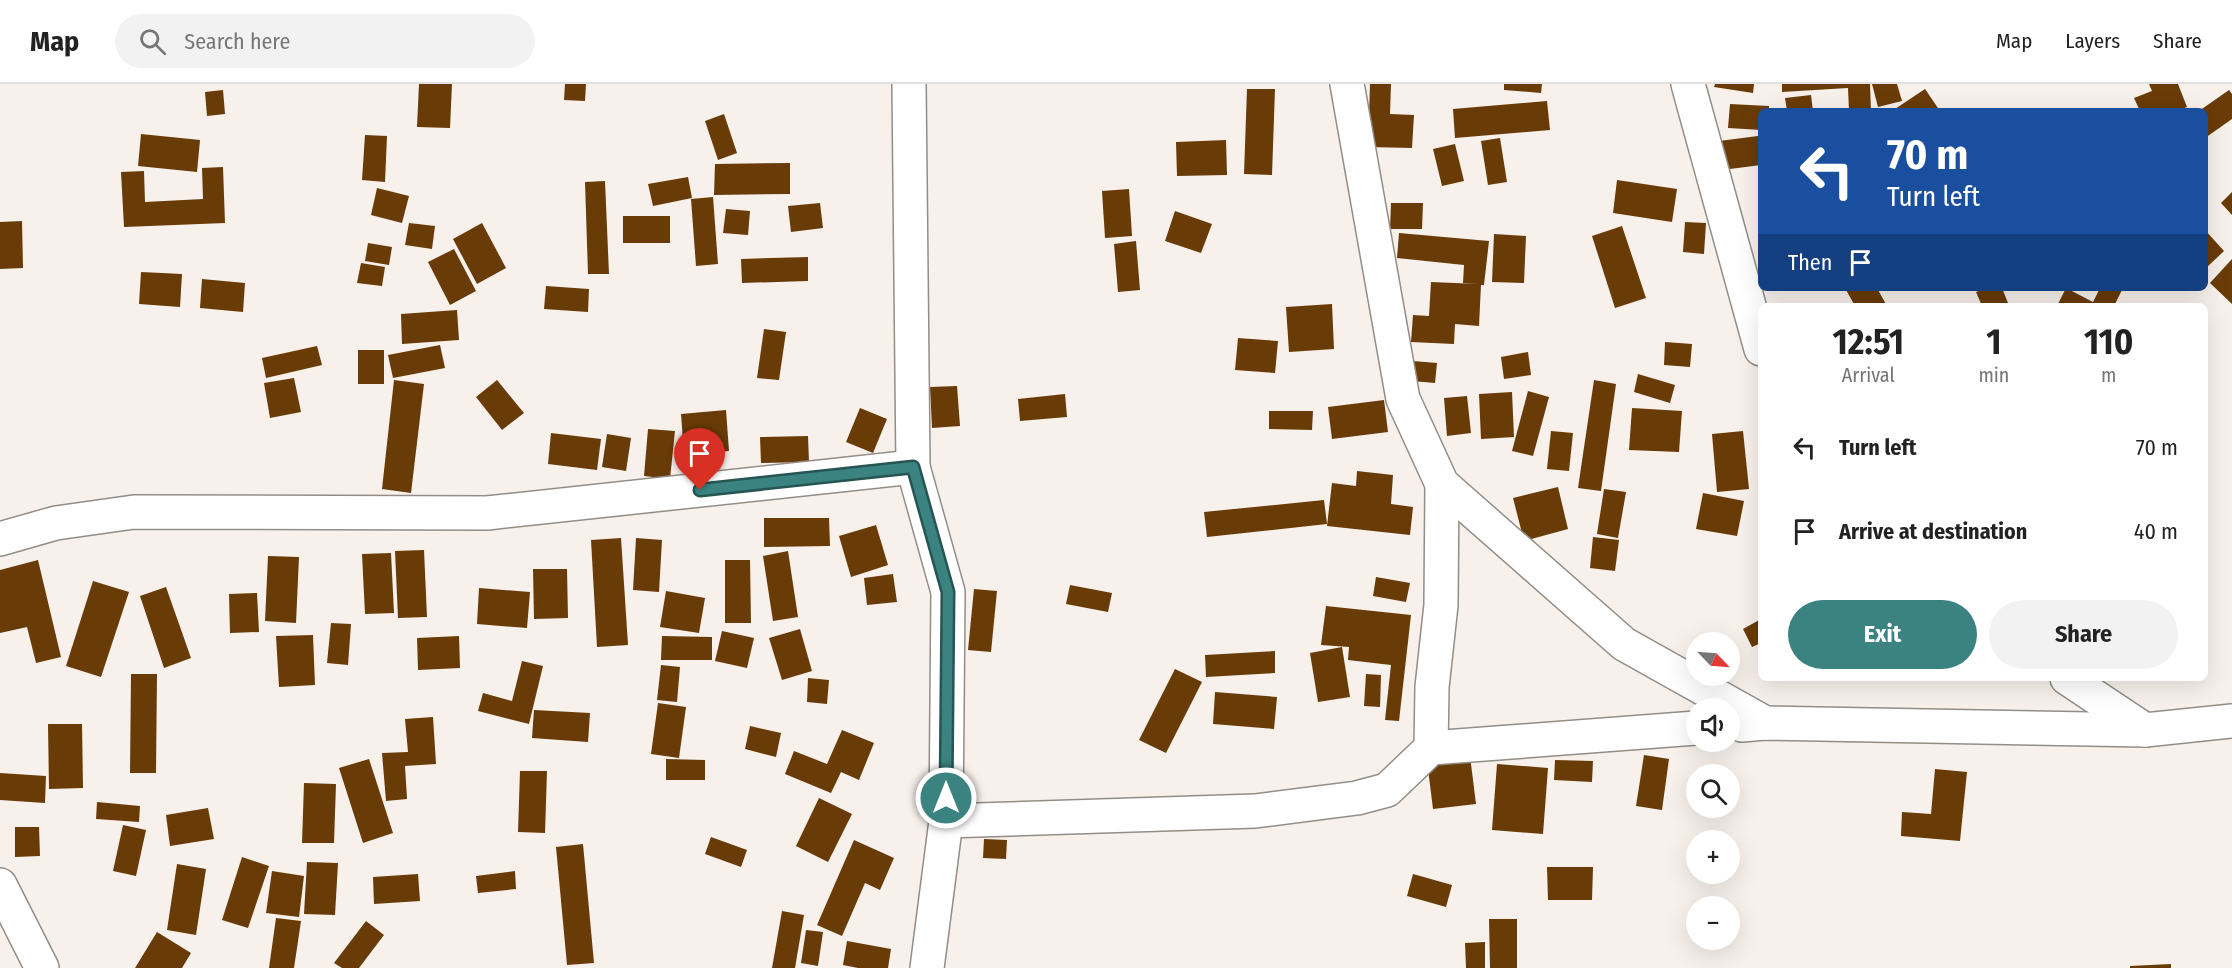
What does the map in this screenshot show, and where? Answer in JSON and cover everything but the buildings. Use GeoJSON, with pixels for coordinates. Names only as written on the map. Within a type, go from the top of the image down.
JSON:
{"type":"FeatureCollection","features":[{"type":"Feature","properties":{"kind":"street"},"geometry":{"type":"LineString","coordinates":[[909,84],[913,467],[948,592],[946,821],[927,968]]}},
{"type":"Feature","properties":{"kind":"street"},"geometry":{"type":"LineString","coordinates":[[1347,84],[1403,399],[1442,484],[1624,644],[1765,723]]}},
{"type":"Feature","properties":{"kind":"street"},"geometry":{"type":"LineString","coordinates":[[1688,84],[1758,338]]}},
{"type":"Feature","properties":{"kind":"street"},"geometry":{"type":"LineString","coordinates":[[0,539],[56,522],[134,512],[487,513],[913,467]]}},
{"type":"Feature","properties":{"kind":"street"},"geometry":{"type":"LineString","coordinates":[[1431,748],[1432,687],[1441,605],[1442,484]]}},
{"type":"Feature","properties":{"kind":"street"},"geometry":{"type":"LineString","coordinates":[[2072,681],[2145,730]]}},
{"type":"Feature","properties":{"kind":"street"},"geometry":{"type":"LineString","coordinates":[[1740,725],[1765,723],[2145,730],[2232,721]]}},
{"type":"Feature","properties":{"kind":"street"},"geometry":{"type":"LineString","coordinates":[[946,821],[1255,811],[1357,798],[1387,790],[1431,748],[1686,729]]}},
{"type":"Feature","properties":{"kind":"street"},"geometry":{"type":"LineString","coordinates":[[0,885],[42,968]]}},
{"type":"Feature","properties":{"kind":"route"},"geometry":{"type":"LineString","coordinates":[[700,490],[913,467],[948,592],[946,798]]}}]}
